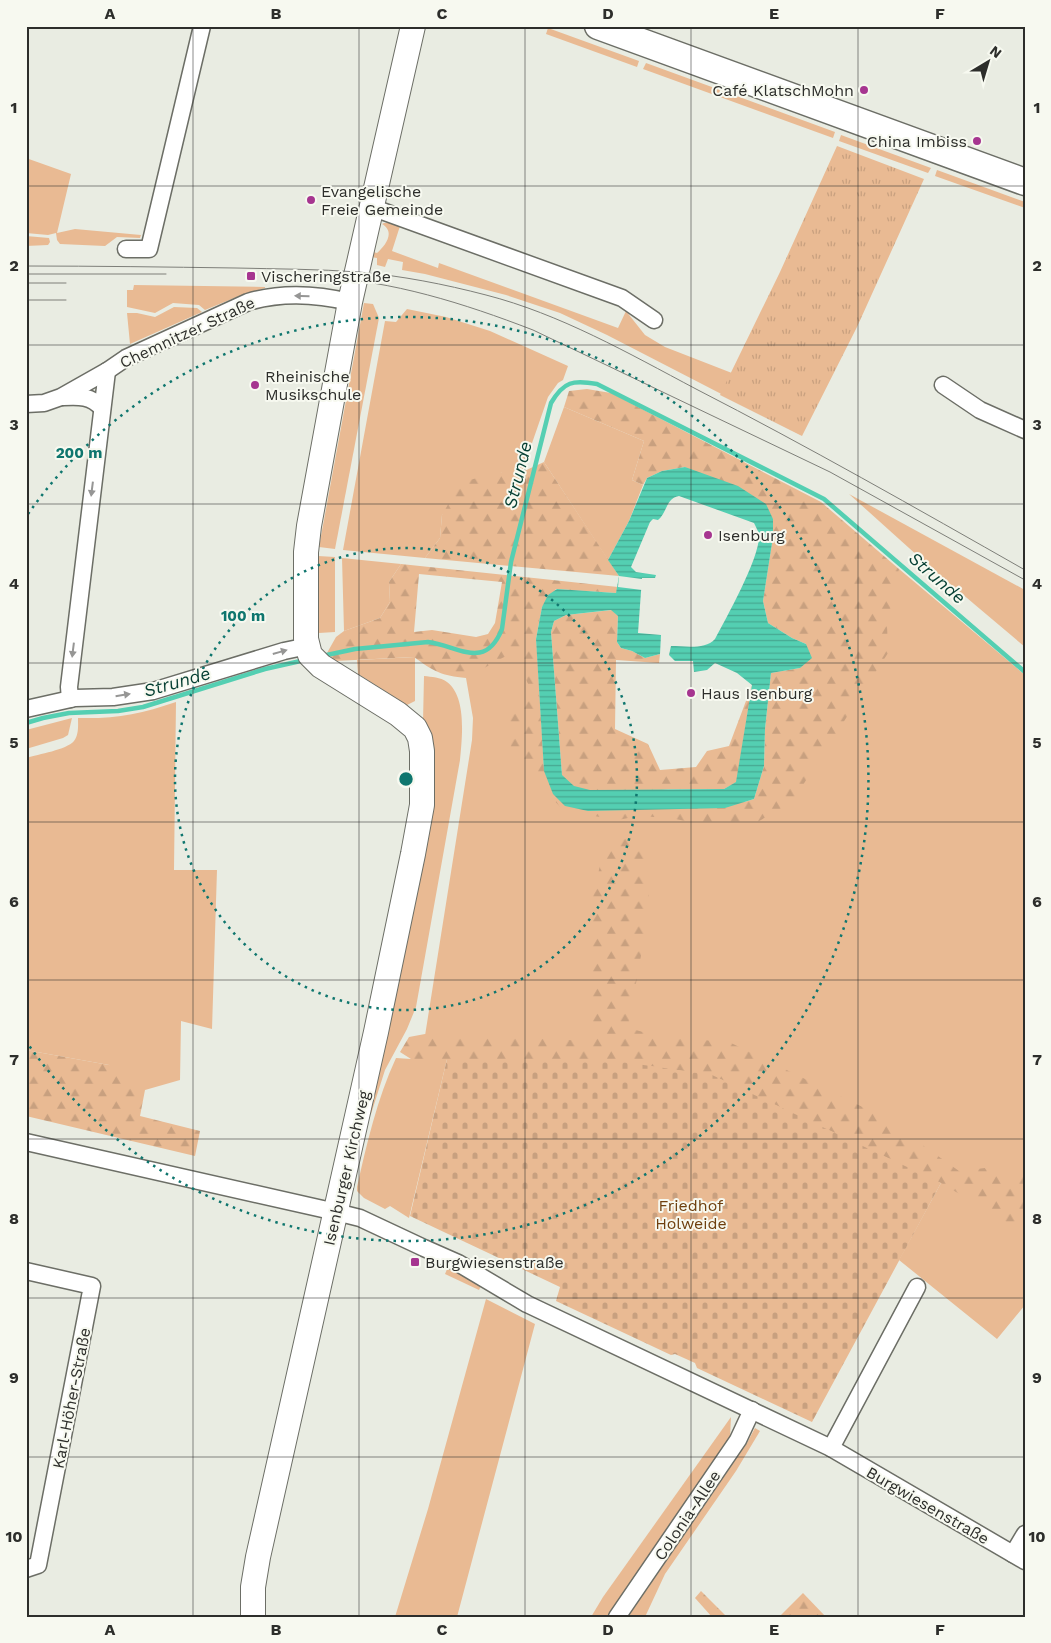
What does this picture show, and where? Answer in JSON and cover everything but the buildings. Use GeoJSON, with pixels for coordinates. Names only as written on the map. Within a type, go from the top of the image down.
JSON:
{"type":"FeatureCollection","features":[{"type":"Feature","properties":{"kind":"main road"},"geometry":{"type":"LineString","coordinates":[[598,26],[1025,182]]}},
{"type":"Feature","properties":{"kind":"street"},"geometry":{"type":"LineString","coordinates":[[126,249],[149,249],[202,26]]}},
{"type":"Feature","properties":{"kind":"street"},"geometry":{"type":"LineString","coordinates":[[26,709],[70,699],[114,697],[153,691],[284,651],[311,654],[306,552],[309,526],[350,302],[413,26]]}},
{"type":"Feature","properties":{"kind":"street"},"geometry":{"type":"LineString","coordinates":[[371,208],[622,298],[654,320]]}},
{"type":"Feature","properties":{"kind":"street","name":"Chemnitzer Straße"},"geometry":{"type":"LineString","coordinates":[[61,398],[126,358],[208,319],[260,298],[284,296],[329,297],[350,302]]}},
{"type":"Feature","properties":{"kind":"street"},"geometry":{"type":"LineString","coordinates":[[70,699],[69,687],[102,408],[110,369]]}},
{"type":"Feature","properties":{"kind":"street"},"geometry":{"type":"LineString","coordinates":[[943,384],[980,410],[1025,430]]}},
{"type":"Feature","properties":{"kind":"street","name":"Chemnitzer Straße"},"geometry":{"type":"LineString","coordinates":[[26,404],[44,403],[61,398],[87,397],[102,408]]}},
{"type":"Feature","properties":{"kind":"street","name":"Isenburger Kirchweg"},"geometry":{"type":"LineString","coordinates":[[253,1617],[253,1587],[258,1557],[378,1022],[422,805],[422,750],[420,738],[415,728],[408,721],[320,666],[311,654]]}},
{"type":"Feature","properties":{"kind":"street","name":"Burgwiesenstraße"},"geometry":{"type":"LineString","coordinates":[[26,1142],[360,1218],[458,1264],[527,1304],[831,1448],[1019,1558]]}},
{"type":"Feature","properties":{"kind":"street","name":"Karl-Höher-Straße"},"geometry":{"type":"LineString","coordinates":[[26,1270],[92,1286],[38,1565],[26,1569]]}},
{"type":"Feature","properties":{"kind":"street"},"geometry":{"type":"LineString","coordinates":[[831,1448],[917,1287]]}},
{"type":"Feature","properties":{"kind":"street","name":"Colonia-Allee"},"geometry":{"type":"LineString","coordinates":[[617,1617],[738,1440],[752,1410]]}},
{"type":"Feature","properties":{"kind":"street"},"geometry":{"type":"LineString","coordinates":[[1019,1558],[1025,1534]]}},
{"type":"Feature","properties":{"kind":"green space"},"geometry":{"type":"Polygon","coordinates":[[[548,28],[639,61],[637,67],[546,34],[548,28]]]}},
{"type":"Feature","properties":{"kind":"green space"},"geometry":{"type":"Polygon","coordinates":[[[646,63],[835,132],[833,138],[643,69],[646,63]]]}},
{"type":"Feature","properties":{"kind":"green space"},"geometry":{"type":"Polygon","coordinates":[[[841,135],[931,168],[928,173],[839,141],[841,135]]]}},
{"type":"Feature","properties":{"kind":"green space"},"geometry":{"type":"Polygon","coordinates":[[[837,146],[924,179],[857,327],[802,436],[720,395],[780,272],[837,146]]]}},
{"type":"Feature","properties":{"kind":"green space"},"geometry":{"type":"Polygon","coordinates":[[[26,158],[71,174],[57,233],[75,229],[141,235],[140,238],[117,237],[105,246],[60,244],[56,233],[48,235],[26,233],[26,158]]]}},
{"type":"Feature","properties":{"kind":"green space"},"geometry":{"type":"Polygon","coordinates":[[[937,170],[1025,202],[1025,208],[935,176],[937,170]]]}},
{"type":"Feature","properties":{"kind":"green space"},"geometry":{"type":"Polygon","coordinates":[[[382,224],[400,226],[392,251],[438,268],[439,263],[618,328],[626,311],[645,335],[665,347],[737,375],[801,435],[607,335],[560,313],[506,295],[402,270],[403,262],[388,259],[385,267],[377,265],[377,258],[371,257],[373,252],[377,253],[388,239],[388,231],[382,224]]]}},
{"type":"Feature","properties":{"kind":"green space"},"geometry":{"type":"Polygon","coordinates":[[[26,236],[49,238],[50,242],[48,245],[26,246],[26,236]]]}},
{"type":"Feature","properties":{"kind":"green space"},"geometry":{"type":"Polygon","coordinates":[[[134,285],[265,288],[205,310],[199,305],[173,303],[155,313],[127,307],[127,290],[133,290],[134,285]]]}},
{"type":"Feature","properties":{"kind":"green space"},"geometry":{"type":"Polygon","coordinates":[[[364,303],[373,304],[379,318],[335,549],[319,547],[364,303]]]}},
{"type":"Feature","properties":{"kind":"green space"},"geometry":{"type":"Polygon","coordinates":[[[174,307],[197,308],[202,312],[130,344],[127,313],[155,317],[174,307]]]}},
{"type":"Feature","properties":{"kind":"green space"},"geometry":{"type":"Polygon","coordinates":[[[407,309],[446,317],[490,331],[568,366],[563,380],[558,383],[548,397],[522,472],[502,472],[442,515],[440,538],[425,558],[343,550],[385,321],[396,322],[407,309]]]}},
{"type":"Feature","properties":{"kind":"green space"},"geometry":{"type":"Polygon","coordinates":[[[587,389],[611,393],[821,502],[899,569],[887,624],[888,653],[792,802],[754,824],[704,825],[671,818],[638,816],[618,820],[564,811],[511,754],[509,711],[531,690],[519,665],[535,640],[466,678],[438,672],[414,657],[335,661],[327,653],[336,637],[344,631],[380,618],[390,602],[389,582],[401,564],[618,587],[616,593],[556,589],[542,607],[536,639],[544,771],[553,794],[725,808],[754,799],[764,766],[765,729],[771,673],[800,668],[806,644],[792,638],[768,623],[763,601],[773,537],[773,519],[685,467],[662,471],[647,478],[643,485],[632,480],[644,441],[564,407],[569,391],[587,389]],[[419,574],[414,632],[432,630],[476,637],[488,634],[495,623],[502,582],[419,574]]]}},
{"type":"Feature","properties":{"kind":"green space"},"geometry":{"type":"Polygon","coordinates":[[[564,407],[644,441],[632,480],[643,485],[629,521],[608,560],[544,462],[564,407]]]}},
{"type":"Feature","properties":{"kind":"green space"},"geometry":{"type":"Polygon","coordinates":[[[544,462],[619,576],[425,558],[440,538],[442,515],[461,482],[502,472],[522,472],[544,462]]]}},
{"type":"Feature","properties":{"kind":"green space"},"geometry":{"type":"Polygon","coordinates":[[[849,494],[1025,590],[1025,647],[929,566],[849,494]]]}},
{"type":"Feature","properties":{"kind":"green space"},"geometry":{"type":"Polygon","coordinates":[[[318,556],[335,557],[335,632],[319,633],[318,556]]]}},
{"type":"Feature","properties":{"kind":"green space"},"geometry":{"type":"Polygon","coordinates":[[[342,558],[401,564],[389,582],[390,602],[380,618],[344,631],[342,558]]]}},
{"type":"Feature","properties":{"kind":"green space"},"geometry":{"type":"Polygon","coordinates":[[[899,569],[1025,675],[1025,1305],[997,1339],[899,1260],[941,1183],[447,1059],[409,1218],[390,1206],[385,1209],[364,1198],[357,1191],[357,1187],[383,1089],[396,1058],[411,1059],[424,1042],[472,740],[473,718],[466,678],[468,656],[536,639],[544,771],[766,805],[899,569]]]}},
{"type":"Feature","properties":{"kind":"green space"},"geometry":{"type":"Polygon","coordinates":[[[612,610],[618,616],[617,642],[621,648],[645,658],[660,654],[659,663],[616,660],[615,729],[648,744],[660,770],[696,767],[707,751],[729,746],[752,685],[737,782],[724,789],[590,790],[574,786],[562,775],[551,632],[554,621],[566,615],[612,610]]]}},
{"type":"Feature","properties":{"kind":"green space"},"geometry":{"type":"Polygon","coordinates":[[[415,657],[415,701],[407,705],[358,674],[357,660],[415,657]]]}},
{"type":"Feature","properties":{"kind":"green space"},"geometry":{"type":"Polygon","coordinates":[[[424,676],[439,678],[447,682],[458,697],[462,718],[460,760],[416,1007],[407,1029],[385,1070],[371,1114],[366,1118],[423,722],[424,676]]]}},
{"type":"Feature","properties":{"kind":"green space"},"geometry":{"type":"Polygon","coordinates":[[[176,702],[174,870],[217,870],[212,1029],[181,1021],[180,1080],[145,1090],[116,1088],[109,1065],[26,1050],[26,758],[59,749],[74,741],[78,730],[78,718],[104,718],[128,715],[176,702]]]}},
{"type":"Feature","properties":{"kind":"green space"},"geometry":{"type":"Polygon","coordinates":[[[72,718],[68,735],[26,749],[26,730],[72,718]]]}},
{"type":"Feature","properties":{"kind":"green space"},"geometry":{"type":"Polygon","coordinates":[[[636,834],[647,848],[649,911],[628,1028],[662,1037],[729,1042],[883,1117],[959,1171],[985,1168],[1009,1185],[1025,1161],[1025,1223],[1013,1226],[941,1183],[712,1075],[623,1062],[411,1059],[400,1052],[409,1037],[425,1034],[594,1041],[588,919],[605,843],[636,834]]]}},
{"type":"Feature","properties":{"kind":"green space"},"geometry":{"type":"Polygon","coordinates":[[[26,1050],[109,1065],[145,1090],[140,1116],[200,1131],[195,1156],[26,1116],[26,1050]]]}},
{"type":"Feature","properties":{"kind":"green space","name":"Friedhof Holweide"},"geometry":{"type":"Polygon","coordinates":[[[447,1059],[623,1062],[712,1075],[941,1183],[812,1422],[697,1368],[695,1363],[675,1354],[671,1355],[556,1301],[560,1287],[410,1216],[447,1059]]]}},
{"type":"Feature","properties":{"kind":"green space"},"geometry":{"type":"Polygon","coordinates":[[[448,1267],[481,1286],[479,1290],[445,1274],[448,1267]]]}},
{"type":"Feature","properties":{"kind":"green space"},"geometry":{"type":"Polygon","coordinates":[[[486,1299],[535,1324],[457,1617],[395,1617],[428,1509],[486,1299]]]}},
{"type":"Feature","properties":{"kind":"green space"},"geometry":{"type":"Polygon","coordinates":[[[731,1417],[730,1438],[607,1617],[591,1617],[603,1597],[731,1417]]]}},
{"type":"Feature","properties":{"kind":"green space"},"geometry":{"type":"Polygon","coordinates":[[[755,1428],[760,1431],[736,1471],[665,1574],[645,1617],[628,1617],[747,1443],[755,1428]]]}},
{"type":"Feature","properties":{"kind":"green space"},"geometry":{"type":"Polygon","coordinates":[[[701,1591],[727,1617],[712,1617],[695,1598],[701,1591]]]}},
{"type":"Feature","properties":{"kind":"green space"},"geometry":{"type":"Polygon","coordinates":[[[803,1593],[826,1617],[779,1617],[803,1593]]]}},
{"type":"Feature","properties":{"kind":"shaded area"},"geometry":{"type":"Polygon","coordinates":[[[685,467],[738,486],[766,504],[773,519],[773,537],[763,601],[768,623],[792,638],[806,644],[812,658],[800,668],[771,673],[765,729],[764,766],[754,799],[725,808],[588,811],[565,806],[553,794],[544,771],[536,639],[542,607],[548,595],[557,589],[616,593],[619,576],[608,560],[629,521],[647,478],[662,471],[685,467]],[[679,496],[669,503],[658,520],[653,519],[650,522],[631,567],[636,572],[656,575],[655,578],[642,578],[638,633],[661,635],[660,654],[645,658],[621,648],[617,642],[618,616],[611,610],[566,615],[554,621],[551,632],[562,775],[574,786],[590,790],[724,789],[736,782],[752,685],[737,673],[715,663],[707,670],[694,672],[693,661],[675,661],[669,655],[671,646],[700,646],[706,645],[715,639],[755,557],[759,534],[754,523],[679,496]]]}},
{"type":"Feature","properties":{"kind":"pier"},"geometry":{"type":"Polygon","coordinates":[[[619,576],[642,579],[642,590],[618,587],[619,576]]]}},
{"type":"Feature","properties":{"kind":"waterway","name":"Strunde"},"geometry":{"type":"LineString","coordinates":[[322,656],[355,649],[428,642],[470,653],[479,653],[488,649],[495,642],[502,629],[511,562],[551,403],[565,386],[575,382],[582,382],[597,384],[824,499],[1025,672]]}},
{"type":"Feature","properties":{"kind":"waterway","name":"Strunde"},"geometry":{"type":"LineString","coordinates":[[26,723],[69,713],[118,711],[143,707],[265,669],[305,660]]}},
{"type":"Feature","properties":{"kind":"tram line"},"geometry":{"type":"LineString","coordinates":[[26,266],[236,268],[359,272],[439,284],[513,303],[567,324],[645,362],[820,455],[1025,570]]}},
{"type":"Feature","properties":{"kind":"tram line"},"geometry":{"type":"LineString","coordinates":[[26,274],[166,274]]}},
{"type":"Feature","properties":{"kind":"tram line"},"geometry":{"type":"LineString","coordinates":[[319,277],[347,279],[401,288],[454,302],[533,330],[830,472],[1025,580]]}},
{"type":"Feature","properties":{"kind":"tram line"},"geometry":{"type":"LineString","coordinates":[[26,283],[66,283]]}},
{"type":"Feature","properties":{"kind":"tram line"},"geometry":{"type":"LineString","coordinates":[[26,300],[66,300]]}},
{"type":"Feature","properties":{"kind":"place","name":"Café KlatschMohn"},"geometry":{"type":"Point","coordinates":[864,90]}},
{"type":"Feature","properties":{"kind":"place","name":"China Imbiss"},"geometry":{"type":"Point","coordinates":[977,141]}},
{"type":"Feature","properties":{"kind":"place","name":"Evangelische Freie Gemeinde"},"geometry":{"type":"Point","coordinates":[311,200]}},
{"type":"Feature","properties":{"kind":"place","name":"Vischeringstraße"},"geometry":{"type":"Point","coordinates":[251,276]}},
{"type":"Feature","properties":{"kind":"place","name":"Rheinische Musikschule"},"geometry":{"type":"Point","coordinates":[255,385]}},
{"type":"Feature","properties":{"kind":"place","name":"Isenburg"},"geometry":{"type":"Point","coordinates":[708,535]}},
{"type":"Feature","properties":{"kind":"place","name":"Haus Isenburg"},"geometry":{"type":"Point","coordinates":[691,693]}},
{"type":"Feature","properties":{"kind":"place","name":"Burgwiesenstraße"},"geometry":{"type":"Point","coordinates":[415,1262]}}]}
